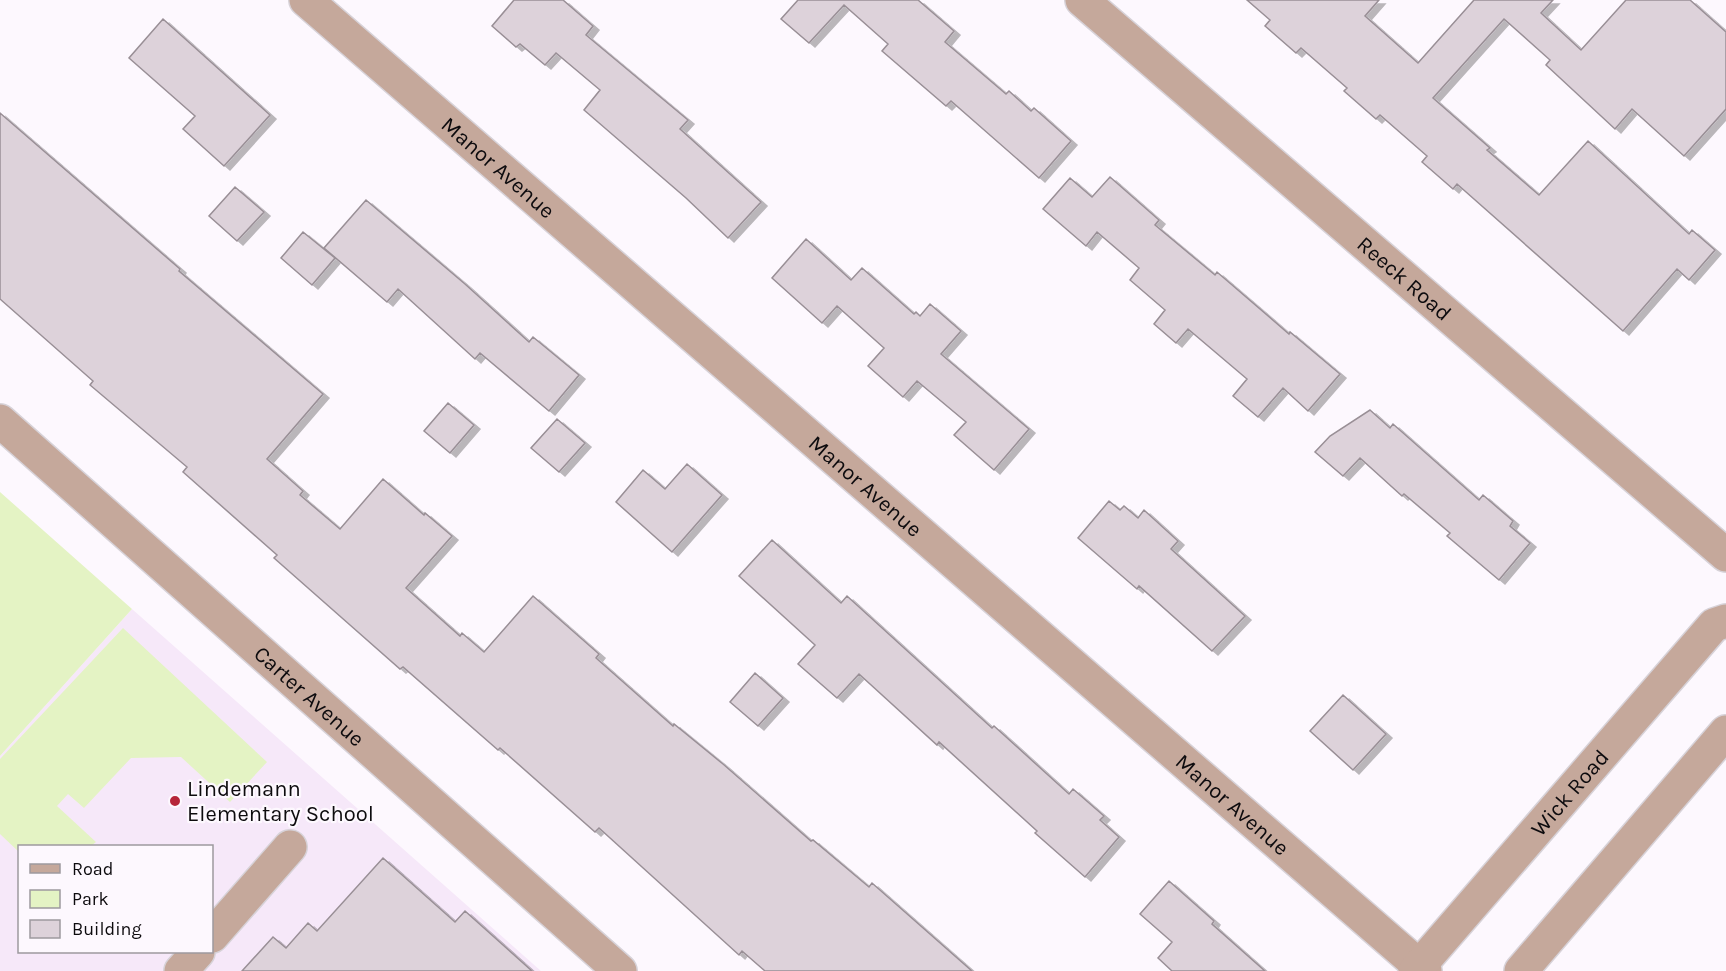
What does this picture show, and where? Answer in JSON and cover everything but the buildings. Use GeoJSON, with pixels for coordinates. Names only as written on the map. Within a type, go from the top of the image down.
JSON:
{"type":"FeatureCollection","features":[{"type":"Feature","properties":{"kind":"street","name":"Manor Avenue"},"geometry":{"type":"LineString","coordinates":[[306,0],[1420,969]]}},
{"type":"Feature","properties":{"kind":"street","name":"Reeck Road"},"geometry":{"type":"LineString","coordinates":[[1082,0],[1726,555]]}},
{"type":"Feature","properties":{"kind":"street","name":"Carter Avenue"},"geometry":{"type":"LineString","coordinates":[[0,421],[620,971]]}},
{"type":"Feature","properties":{"kind":"street","name":"Wick Road"},"geometry":{"type":"LineString","coordinates":[[1420,969],[1714,625],[1726,621]]}},
{"type":"Feature","properties":{"kind":"street"},"geometry":{"type":"LineString","coordinates":[[1521,971],[1726,732]]}},
{"type":"Feature","properties":{"kind":"street"},"geometry":{"type":"LineString","coordinates":[[213,935],[290,848]]}},
{"type":"Feature","properties":{"kind":"street"},"geometry":{"type":"LineString","coordinates":[[181,971],[196,953]]}},
{"type":"Feature","properties":{"kind":"shaded area","name":"Lindemann Elementary School"},"geometry":{"type":"Polygon","coordinates":[[[132,609],[541,971],[0,971],[0,756],[132,609]]]}},
{"type":"Feature","properties":{"kind":"green space"},"geometry":{"type":"Polygon","coordinates":[[[0,492],[132,609],[0,756],[0,492]]]}},
{"type":"Feature","properties":{"kind":"green space"},"geometry":{"type":"Polygon","coordinates":[[[123,628],[267,762],[230,802],[181,757],[131,758],[84,808],[68,794],[57,806],[96,842],[92,845],[18,845],[18,851],[0,834],[0,759],[123,628]]]}},
{"type":"Feature","properties":{"kind":"place","name":"Lindemann Elementary School"},"geometry":{"type":"Point","coordinates":[175,801]}}]}
